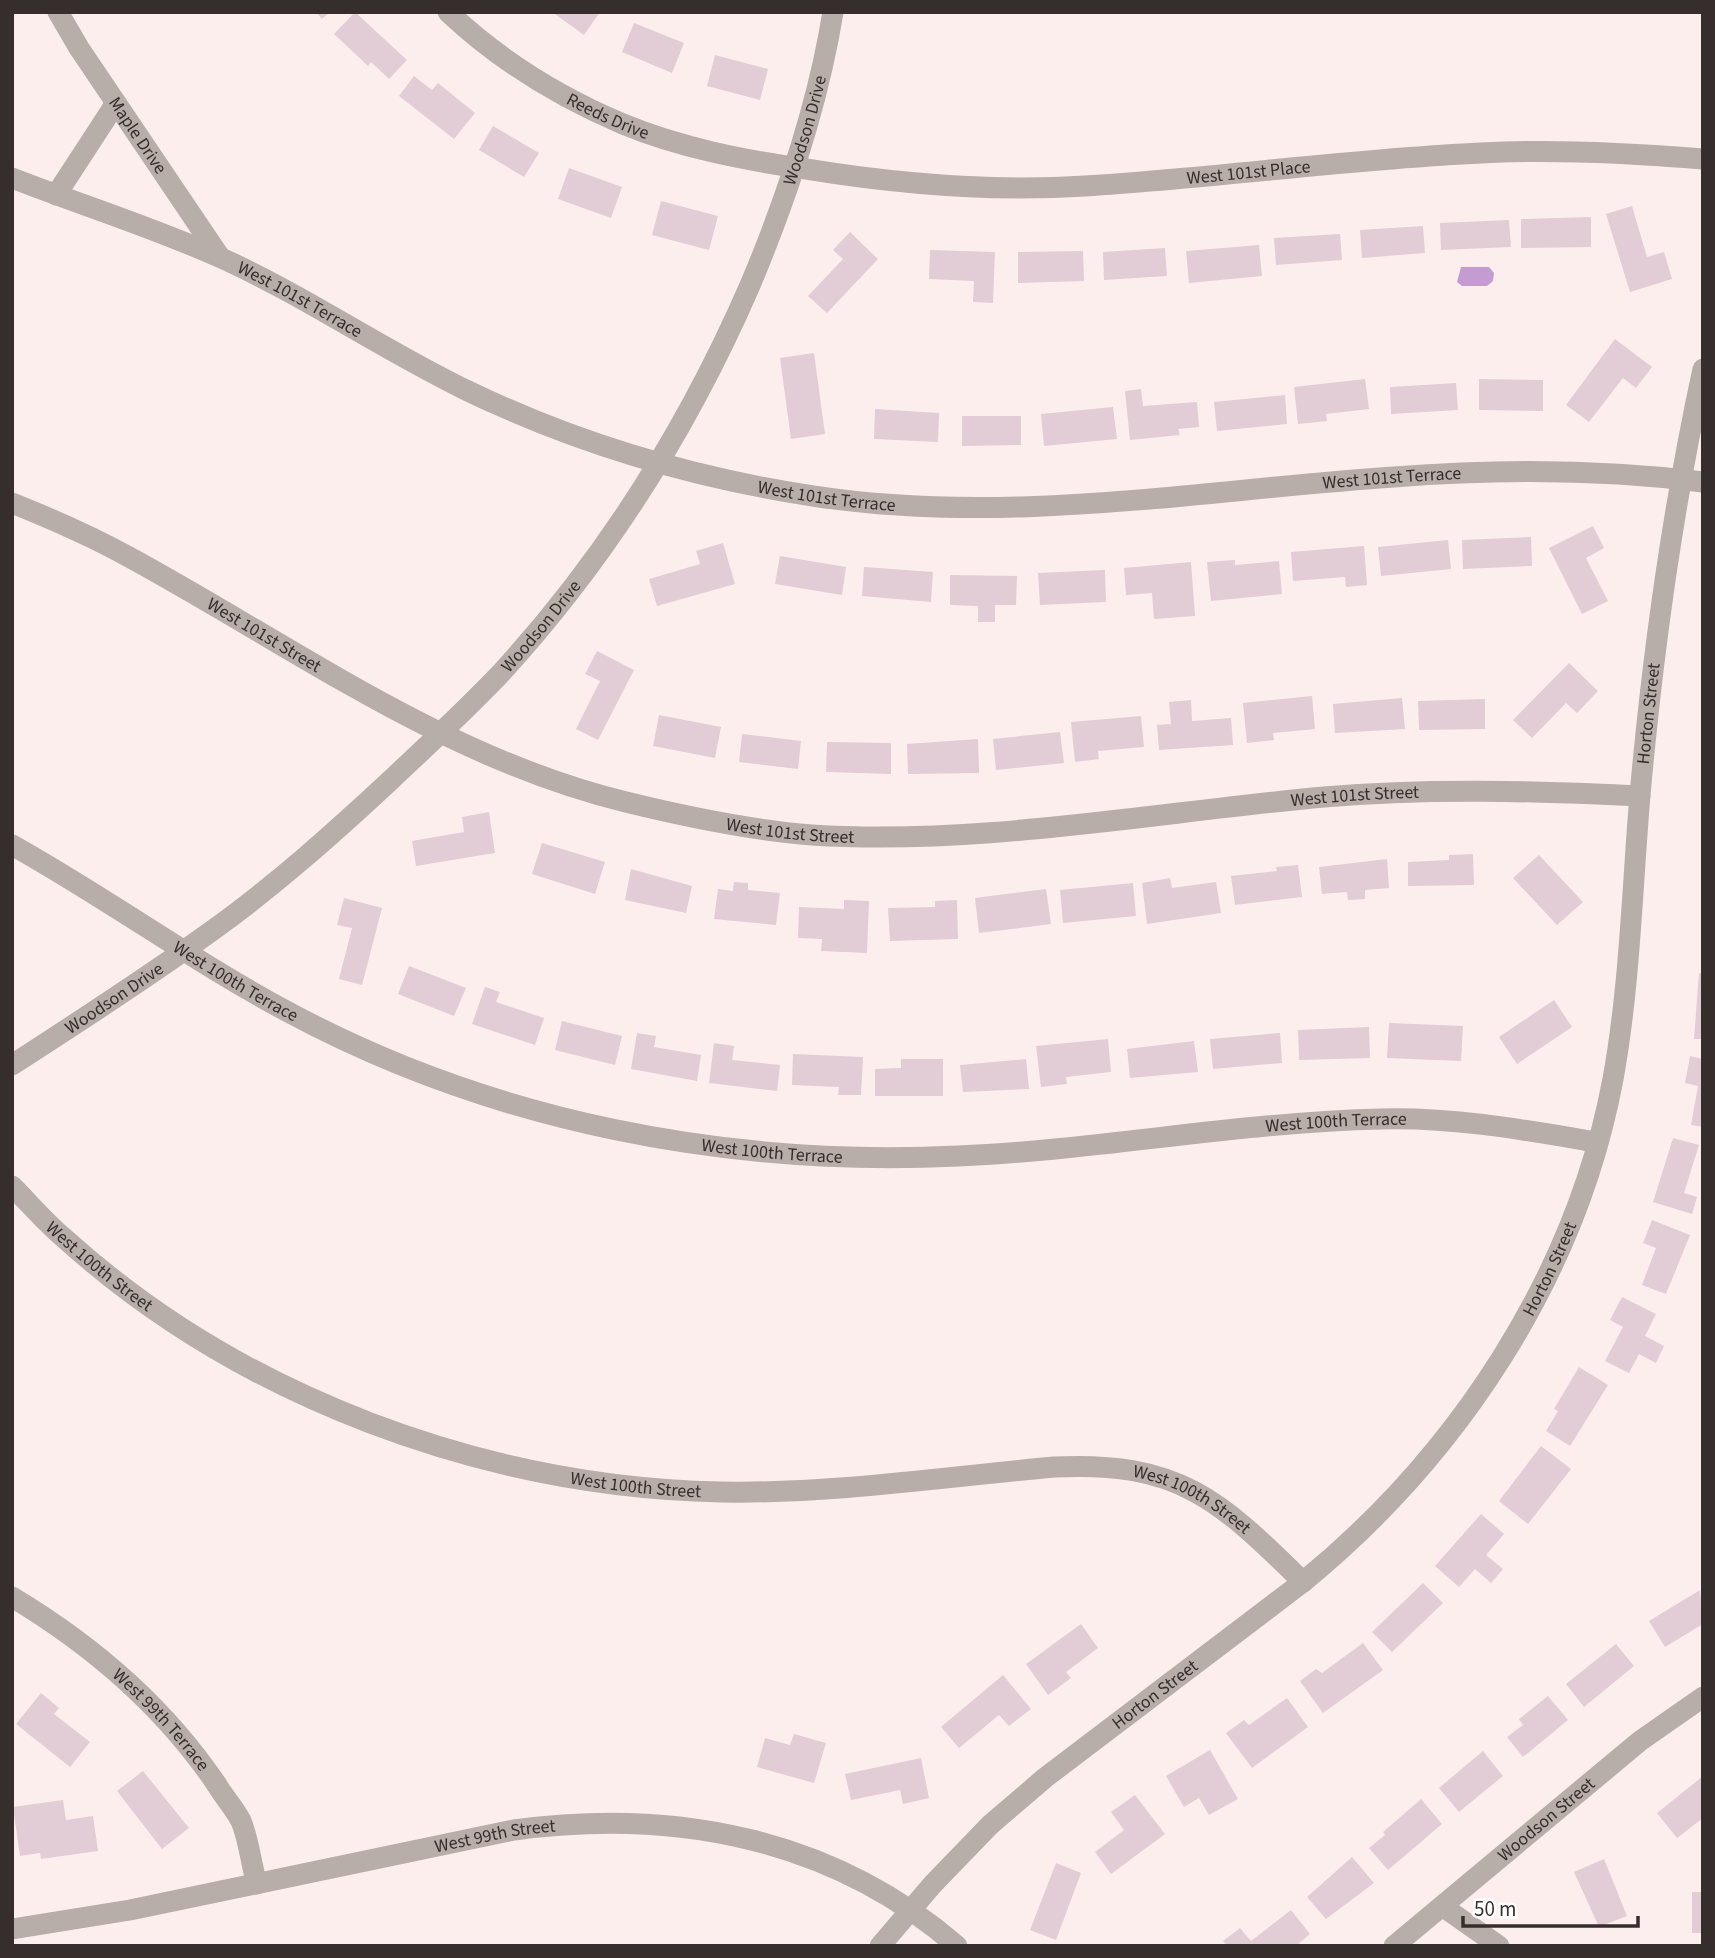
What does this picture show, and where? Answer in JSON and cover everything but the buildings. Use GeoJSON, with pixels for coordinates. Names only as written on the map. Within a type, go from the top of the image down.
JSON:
{"type":"FeatureCollection","features":[{"type":"Feature","properties":{"kind":"street","name":"Maple Drive"},"geometry":{"type":"LineString","coordinates":[[58,12],[220,257]]}},
{"type":"Feature","properties":{"kind":"street","name":"Reeds Drive"},"geometry":{"type":"LineString","coordinates":[[448,12],[507,60],[561,94],[623,124],[738,158],[793,167]]}},
{"type":"Feature","properties":{"kind":"street","name":"Woodson Drive"},"geometry":{"type":"LineString","coordinates":[[12,1065],[183,951],[259,895],[312,851],[441,733],[505,668],[581,577],[691,410],[731,330],[770,238],[793,167],[808,120],[833,12]]}},
{"type":"Feature","properties":{"kind":"street"},"geometry":{"type":"LineString","coordinates":[[57,195],[116,103]]}},
{"type":"Feature","properties":{"kind":"street","name":"West 101st Place"},"geometry":{"type":"LineString","coordinates":[[793,167],[904,183],[990,188],[1081,187],[1482,153],[1578,151],[1703,159]]}},
{"type":"Feature","properties":{"kind":"street","name":"West 101st Terrace"},"geometry":{"type":"LineString","coordinates":[[12,178],[220,257],[468,391],[577,436],[658,462],[814,496],[909,506],[1002,509],[1069,506],[1396,476],[1531,471],[1626,474],[1703,482]]}},
{"type":"Feature","properties":{"kind":"street","name":"Horton Street"},"geometry":{"type":"LineString","coordinates":[[880,1946],[909,1910],[990,1825],[1046,1777],[1303,1582],[1342,1550],[1395,1498],[1453,1431],[1500,1362],[1550,1269],[1582,1189],[1612,1083],[1625,1004],[1640,796],[1660,603],[1679,479],[1703,369]]}},
{"type":"Feature","properties":{"kind":"street","name":"West 101st Street"},"geometry":{"type":"LineString","coordinates":[[12,503],[127,556],[394,710],[441,733],[548,778],[623,802],[733,825],[811,835],[966,834],[1328,797],[1441,790],[1640,796]]}},
{"type":"Feature","properties":{"kind":"street","name":"West 100th Terrace"},"geometry":{"type":"LineString","coordinates":[[12,845],[183,951],[293,1015],[368,1050],[446,1082],[558,1116],[645,1137],[722,1148],[846,1158],[960,1156],[1300,1122],[1386,1119],[1477,1123],[1596,1142]]}},
{"type":"Feature","properties":{"kind":"street","name":"West 100th Street"},"geometry":{"type":"LineString","coordinates":[[12,1185],[72,1245],[129,1292],[200,1340],[281,1384],[372,1424],[465,1454],[542,1472],[624,1485],[720,1492],[797,1491],[1067,1466],[1094,1465],[1139,1471],[1186,1487],[1223,1507],[1303,1582]]}},
{"type":"Feature","properties":{"kind":"street","name":"West 99th Terrace"},"geometry":{"type":"LineString","coordinates":[[12,1597],[53,1622],[116,1672],[167,1723],[206,1769],[240,1820],[257,1884]]}},
{"type":"Feature","properties":{"kind":"street","name":"Woodson Street"},"geometry":{"type":"LineString","coordinates":[[1394,1946],[1640,1741],[1703,1697]]}},
{"type":"Feature","properties":{"kind":"street","name":"West 99th Street"},"geometry":{"type":"LineString","coordinates":[[12,1929],[130,1910],[513,1830],[565,1823],[638,1821],[706,1828],[760,1841],[813,1859],[862,1881],[909,1910],[957,1946]]}},
{"type":"Feature","properties":{"kind":"street"},"geometry":{"type":"LineString","coordinates":[[1442,1906],[1499,1946]]}},
{"type":"Feature","properties":{"kind":"shaded area"},"geometry":{"type":"Polygon","coordinates":[[[1461,267],[1489,267],[1494,273],[1493,281],[1487,286],[1462,286],[1457,282],[1461,267]]]}}]}
